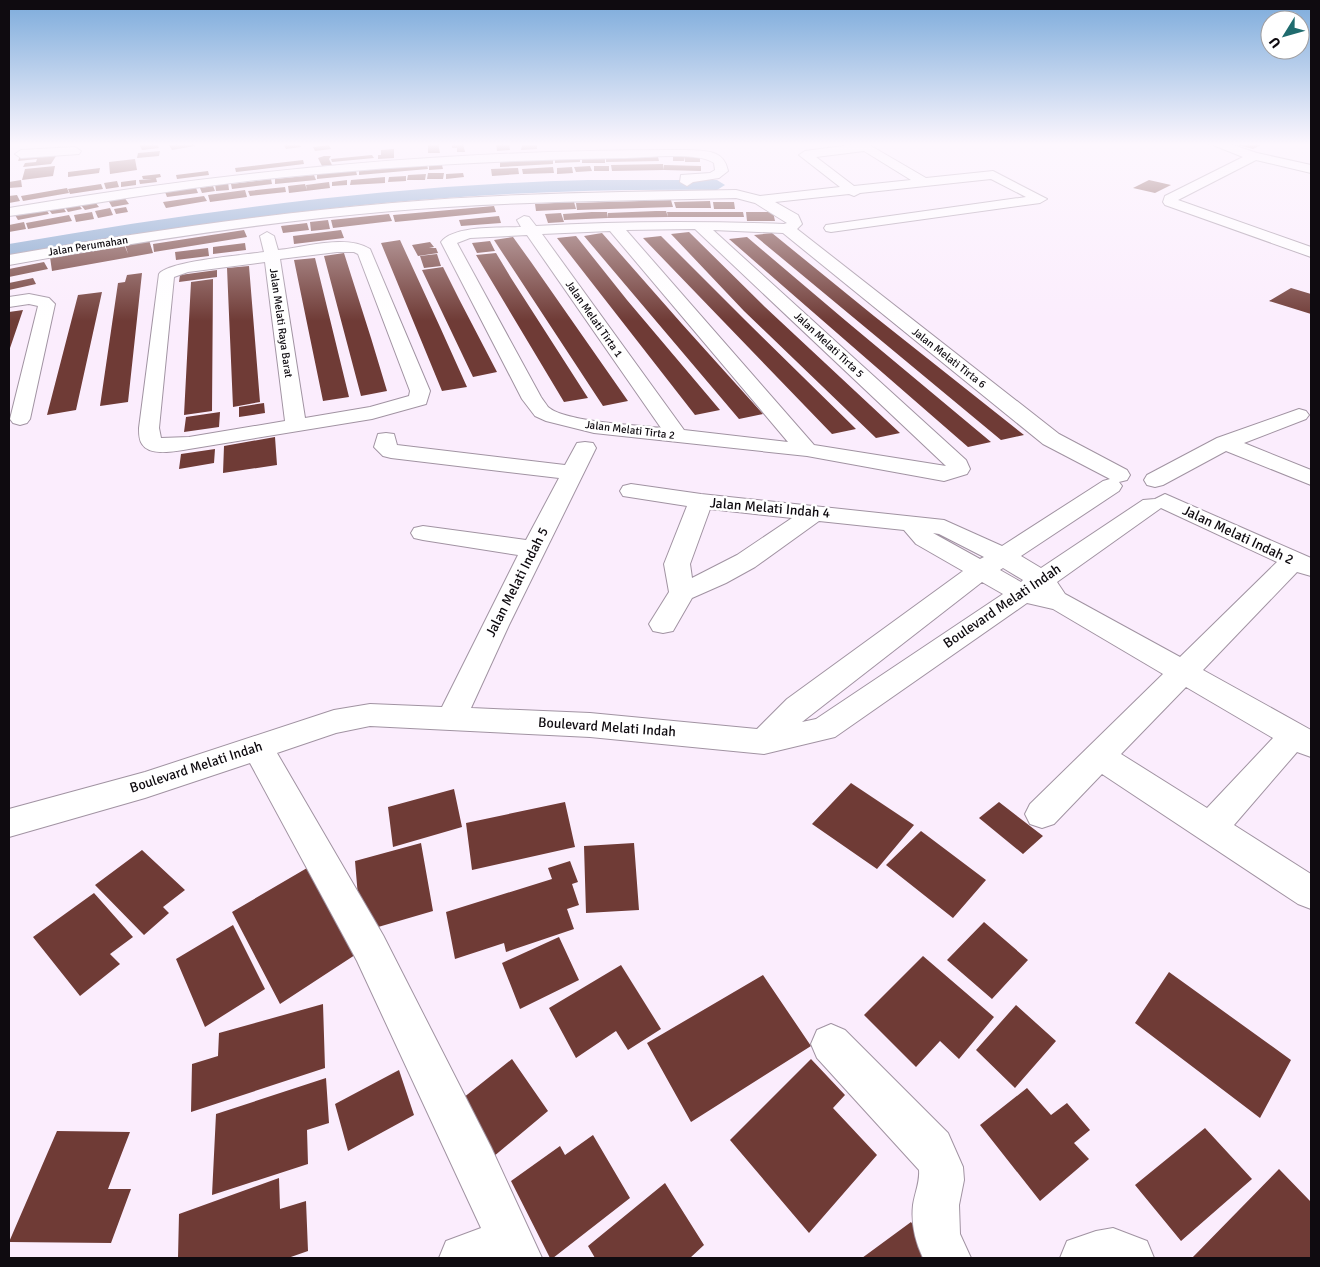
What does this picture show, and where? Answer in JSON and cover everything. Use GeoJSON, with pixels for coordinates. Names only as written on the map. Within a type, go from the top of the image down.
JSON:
{"type":"FeatureCollection","features":[{"type":"Feature","properties":{"kind":"street"},"geometry":{"type":"LineString","coordinates":[[9,212],[99,202]]}},
{"type":"Feature","properties":{"kind":"street","name":"Jalan Perumahan"},"geometry":{"type":"LineString","coordinates":[[9,260],[123,240],[262,222],[383,208],[490,202]]}},
{"type":"Feature","properties":{"kind":"street","name":"Jalan Melati Tirta 1"},"geometry":{"type":"LineString","coordinates":[[512,202],[678,437]]}},
{"type":"Feature","properties":{"kind":"street"},"geometry":{"type":"LineString","coordinates":[[532,231],[614,226],[700,225],[787,229],[795,224],[793,218],[764,202]]}},
{"type":"Feature","properties":{"kind":"street"},"geometry":{"type":"LineString","coordinates":[[788,202],[806,213]]}},
{"type":"Feature","properties":{"kind":"street"},"geometry":{"type":"LineString","coordinates":[[855,242],[827,225],[1014,202]]}},
{"type":"Feature","properties":{"kind":"street"},"geometry":{"type":"LineString","coordinates":[[1170,202],[1311,252]]}},
{"type":"Feature","properties":{"kind":"street","name":"Jalan Melati Raya Barat"},"geometry":{"type":"LineString","coordinates":[[262,222],[272,255],[296,425]]}},
{"type":"Feature","properties":{"kind":"street","name":"Jalan Melati Tirta 5"},"geometry":{"type":"LineString","coordinates":[[700,225],[958,466]]}},
{"type":"Feature","properties":{"kind":"street"},"geometry":{"type":"LineString","coordinates":[[614,226],[807,450]]}},
{"type":"Feature","properties":{"kind":"street","name":"Jalan Melati Tirta 6"},"geometry":{"type":"LineString","coordinates":[[787,229],[1051,439],[1115,481]]}},
{"type":"Feature","properties":{"kind":"street","name":"Jalan Melati Tirta 2"},"geometry":{"type":"LineString","coordinates":[[532,231],[460,236],[450,242],[536,407],[553,418],[594,427],[807,450],[944,474],[959,470],[958,466]]}},
{"type":"Feature","properties":{"kind":"street"},"geometry":{"type":"LineString","coordinates":[[337,247],[357,247],[362,249],[421,396],[413,402],[388,409],[296,425],[174,445],[157,446],[151,442],[149,438],[165,278],[167,274],[185,268],[272,255],[337,247]]}},
{"type":"Feature","properties":{"kind":"street"},"geometry":{"type":"LineString","coordinates":[[9,302],[33,299],[42,300],[47,304],[20,419]]}},
{"type":"Feature","properties":{"kind":"street","name":"Boulevard Melati Indah"},"geometry":{"type":"LineString","coordinates":[[9,822],[145,785],[257,747],[353,718],[389,715],[590,725],[764,742],[824,729],[1031,586],[1157,495],[1225,442],[1299,415]]}},
{"type":"Feature","properties":{"kind":"street"},"geometry":{"type":"LineString","coordinates":[[386,439],[385,447],[398,452],[574,472]]}},
{"type":"Feature","properties":{"kind":"street"},"geometry":{"type":"LineString","coordinates":[[1225,442],[1311,478]]}},
{"type":"Feature","properties":{"kind":"street","name":"Jalan Melati Indah 5"},"geometry":{"type":"LineString","coordinates":[[452,717],[533,549],[585,448]]}},
{"type":"Feature","properties":{"kind":"street","name":"Jalan Melati Indah 2"},"geometry":{"type":"LineString","coordinates":[[1115,481],[1143,476],[1157,495],[1302,564]]}},
{"type":"Feature","properties":{"kind":"street"},"geometry":{"type":"LineString","coordinates":[[764,742],[798,707],[992,563],[1115,481]]}},
{"type":"Feature","properties":{"kind":"street","name":"Jalan Melati Indah 4"},"geometry":{"type":"LineString","coordinates":[[630,491],[701,501],[910,522],[925,539],[992,563],[1302,740]]}},
{"type":"Feature","properties":{"kind":"street"},"geometry":{"type":"LineString","coordinates":[[682,592],[677,564],[701,501]]}},
{"type":"Feature","properties":{"kind":"street"},"geometry":{"type":"LineString","coordinates":[[663,624],[682,592],[717,577],[746,561],[816,512]]}},
{"type":"Feature","properties":{"kind":"street"},"geometry":{"type":"LineString","coordinates":[[423,533],[533,549]]}},
{"type":"Feature","properties":{"kind":"street"},"geometry":{"type":"LineString","coordinates":[[1042,814],[1182,671],[1302,564]]}},
{"type":"Feature","properties":{"kind":"street"},"geometry":{"type":"LineString","coordinates":[[1211,828],[1302,740]]}},
{"type":"Feature","properties":{"kind":"street"},"geometry":{"type":"LineString","coordinates":[[257,747],[370,948],[475,1163],[514,1249],[463,1258]]}},
{"type":"Feature","properties":{"kind":"street"},"geometry":{"type":"LineString","coordinates":[[1099,756],[1311,892]]}},
{"type":"Feature","properties":{"kind":"street"},"geometry":{"type":"LineString","coordinates":[[831,1044],[932,1148],[941,1167],[942,1180],[936,1205],[937,1236],[947,1258]]}},
{"type":"Feature","properties":{"kind":"street"},"geometry":{"type":"LineString","coordinates":[[1084,1258],[1104,1252],[1123,1253],[1130,1258]]}},
{"type":"Feature","properties":{"kind":"building"},"geometry":{"type":"Polygon","coordinates":[[[95,202],[99,207],[85,210],[81,205],[95,202]]]}},
{"type":"Feature","properties":{"kind":"building"},"geometry":{"type":"Polygon","coordinates":[[[109,202],[128,202],[129,204],[112,207],[109,202]]]}},
{"type":"Feature","properties":{"kind":"building"},"geometry":{"type":"Polygon","coordinates":[[[163,202],[200,202],[166,208],[163,202]]]}},
{"type":"Feature","properties":{"kind":"building"},"geometry":{"type":"Polygon","coordinates":[[[574,202],[576,209],[536,211],[535,204],[574,202]]]}},
{"type":"Feature","properties":{"kind":"building"},"geometry":{"type":"Polygon","coordinates":[[[672,202],[673,207],[577,210],[576,203],[672,202]]]}},
{"type":"Feature","properties":{"kind":"building"},"geometry":{"type":"Polygon","coordinates":[[[674,202],[710,202],[711,208],[676,208],[674,202]]]}},
{"type":"Feature","properties":{"kind":"building"},"geometry":{"type":"Polygon","coordinates":[[[713,202],[734,202],[735,209],[714,209],[713,202]]]}},
{"type":"Feature","properties":{"kind":"building"},"geometry":{"type":"Polygon","coordinates":[[[79,205],[82,209],[68,212],[65,207],[79,205]]]}},
{"type":"Feature","properties":{"kind":"building"},"geometry":{"type":"Polygon","coordinates":[[[494,206],[496,212],[395,222],[393,215],[494,206]]]}},
{"type":"Feature","properties":{"kind":"building"},"geometry":{"type":"Polygon","coordinates":[[[63,207],[66,212],[52,214],[49,210],[63,207]]]}},
{"type":"Feature","properties":{"kind":"building"},"geometry":{"type":"Polygon","coordinates":[[[126,207],[128,212],[116,214],[114,209],[126,207]]]}},
{"type":"Feature","properties":{"kind":"building"},"geometry":{"type":"Polygon","coordinates":[[[110,208],[113,215],[98,218],[95,211],[110,208]]]}},
{"type":"Feature","properties":{"kind":"building"},"geometry":{"type":"Polygon","coordinates":[[[46,209],[49,214],[18,220],[15,215],[46,209]]]}},
{"type":"Feature","properties":{"kind":"building"},"geometry":{"type":"Polygon","coordinates":[[[666,211],[668,217],[608,218],[608,213],[666,211]]]}},
{"type":"Feature","properties":{"kind":"building"},"geometry":{"type":"Polygon","coordinates":[[[92,212],[94,219],[76,222],[74,215],[92,212]]]}},
{"type":"Feature","properties":{"kind":"building"},"geometry":{"type":"Polygon","coordinates":[[[607,212],[608,218],[564,220],[563,214],[607,212]]]}},
{"type":"Feature","properties":{"kind":"building"},"geometry":{"type":"Polygon","coordinates":[[[667,212],[743,212],[744,217],[668,217],[667,212]]]}},
{"type":"Feature","properties":{"kind":"building"},"geometry":{"type":"Polygon","coordinates":[[[746,212],[773,212],[775,221],[747,221],[746,212]]]}},
{"type":"Feature","properties":{"kind":"building"},"geometry":{"type":"Polygon","coordinates":[[[561,213],[564,222],[548,223],[545,214],[561,213]]]}},
{"type":"Feature","properties":{"kind":"building"},"geometry":{"type":"Polygon","coordinates":[[[389,214],[392,221],[333,228],[331,220],[389,214]]]}},
{"type":"Feature","properties":{"kind":"building"},"geometry":{"type":"Polygon","coordinates":[[[69,215],[72,221],[28,229],[26,223],[69,215]]]}},
{"type":"Feature","properties":{"kind":"building"},"geometry":{"type":"Polygon","coordinates":[[[499,216],[501,223],[461,226],[459,220],[499,216]]]}},
{"type":"Feature","properties":{"kind":"building"},"geometry":{"type":"Polygon","coordinates":[[[328,220],[330,229],[311,231],[310,222],[328,220]]]}},
{"type":"Feature","properties":{"kind":"building"},"geometry":{"type":"Polygon","coordinates":[[[24,222],[26,229],[9,232],[9,225],[24,222]]]}},
{"type":"Feature","properties":{"kind":"building"},"geometry":{"type":"Polygon","coordinates":[[[307,223],[309,230],[283,233],[281,226],[307,223]]]}},
{"type":"Feature","properties":{"kind":"building"},"geometry":{"type":"Polygon","coordinates":[[[244,230],[247,237],[154,252],[153,244],[244,230]]]}},
{"type":"Feature","properties":{"kind":"building"},"geometry":{"type":"Polygon","coordinates":[[[341,230],[344,238],[294,244],[293,236],[341,230]]]}},
{"type":"Feature","properties":{"kind":"building"},"geometry":{"type":"Polygon","coordinates":[[[689,232],[765,307],[900,433],[876,438],[744,311],[671,234],[689,232]]]}},
{"type":"Feature","properties":{"kind":"building"},"geometry":{"type":"Polygon","coordinates":[[[602,233],[763,414],[739,419],[584,236],[602,233]]]}},
{"type":"Feature","properties":{"kind":"building"},"geometry":{"type":"Polygon","coordinates":[[[772,233],[1024,435],[1001,440],[754,235],[772,233]]]}},
{"type":"Feature","properties":{"kind":"building"},"geometry":{"type":"Polygon","coordinates":[[[576,236],[627,300],[720,410],[695,415],[557,238],[576,236]]]}},
{"type":"Feature","properties":{"kind":"building"},"geometry":{"type":"Polygon","coordinates":[[[661,236],[856,429],[832,434],[643,238],[661,236]]]}},
{"type":"Feature","properties":{"kind":"building"},"geometry":{"type":"Polygon","coordinates":[[[513,237],[628,401],[603,406],[494,240],[513,237]]]}},
{"type":"Feature","properties":{"kind":"building"},"geometry":{"type":"Polygon","coordinates":[[[747,237],[991,442],[968,447],[729,239],[747,237]]]}},
{"type":"Feature","properties":{"kind":"building"},"geometry":{"type":"Polygon","coordinates":[[[149,240],[153,253],[52,271],[50,257],[124,244],[128,254],[125,244],[149,240]]]}},
{"type":"Feature","properties":{"kind":"building"},"geometry":{"type":"Polygon","coordinates":[[[400,240],[467,387],[442,391],[381,243],[400,240]]]}},
{"type":"Feature","properties":{"kind":"building"},"geometry":{"type":"Polygon","coordinates":[[[490,241],[495,251],[477,253],[472,243],[490,241]]]}},
{"type":"Feature","properties":{"kind":"building"},"geometry":{"type":"Polygon","coordinates":[[[430,242],[434,247],[429,248],[436,248],[438,253],[418,256],[412,245],[430,242]]]}},
{"type":"Feature","properties":{"kind":"building"},"geometry":{"type":"Polygon","coordinates":[[[245,243],[246,250],[213,254],[213,247],[245,243]]]}},
{"type":"Feature","properties":{"kind":"building"},"geometry":{"type":"Polygon","coordinates":[[[208,248],[209,256],[176,260],[175,252],[208,248]]]}},
{"type":"Feature","properties":{"kind":"building"},"geometry":{"type":"Polygon","coordinates":[[[344,253],[387,391],[361,396],[324,256],[344,253]]]}},
{"type":"Feature","properties":{"kind":"building"},"geometry":{"type":"Polygon","coordinates":[[[496,253],[588,398],[564,402],[476,255],[496,253]]]}},
{"type":"Feature","properties":{"kind":"building"},"geometry":{"type":"Polygon","coordinates":[[[437,254],[441,266],[424,268],[420,256],[437,254]]]}},
{"type":"Feature","properties":{"kind":"building"},"geometry":{"type":"Polygon","coordinates":[[[315,258],[349,397],[323,401],[294,260],[315,258]]]}},
{"type":"Feature","properties":{"kind":"building"},"geometry":{"type":"Polygon","coordinates":[[[44,262],[48,269],[9,277],[9,269],[44,262]]]}},
{"type":"Feature","properties":{"kind":"building"},"geometry":{"type":"Polygon","coordinates":[[[249,266],[260,402],[233,407],[227,268],[249,266]]]}},
{"type":"Feature","properties":{"kind":"building"},"geometry":{"type":"Polygon","coordinates":[[[443,267],[497,372],[473,377],[422,270],[443,267]]]}},
{"type":"Feature","properties":{"kind":"building"},"geometry":{"type":"Polygon","coordinates":[[[217,270],[217,277],[179,282],[180,275],[217,270]]]}},
{"type":"Feature","properties":{"kind":"building"},"geometry":{"type":"Polygon","coordinates":[[[142,273],[128,402],[100,406],[118,283],[125,282],[127,275],[142,273]]]}},
{"type":"Feature","properties":{"kind":"building"},"geometry":{"type":"Polygon","coordinates":[[[33,278],[36,284],[9,290],[9,283],[33,278]]]}},
{"type":"Feature","properties":{"kind":"building"},"geometry":{"type":"Polygon","coordinates":[[[213,279],[212,411],[184,415],[191,282],[213,279]]]}},
{"type":"Feature","properties":{"kind":"building"},"geometry":{"type":"Polygon","coordinates":[[[1291,288],[1311,294],[1311,314],[1269,301],[1291,288]]]}},
{"type":"Feature","properties":{"kind":"building"},"geometry":{"type":"Polygon","coordinates":[[[102,292],[76,410],[47,415],[78,295],[102,292]]]}},
{"type":"Feature","properties":{"kind":"building"},"geometry":{"type":"Polygon","coordinates":[[[23,310],[9,351],[9,312],[23,310]]]}},
{"type":"Feature","properties":{"kind":"building"},"geometry":{"type":"Polygon","coordinates":[[[264,403],[265,413],[239,417],[239,407],[264,403]]]}},
{"type":"Feature","properties":{"kind":"building"},"geometry":{"type":"Polygon","coordinates":[[[220,412],[219,427],[184,432],[186,417],[220,412]]]}},
{"type":"Feature","properties":{"kind":"building"},"geometry":{"type":"Polygon","coordinates":[[[275,437],[277,465],[223,473],[224,446],[275,437]]]}},
{"type":"Feature","properties":{"kind":"building"},"geometry":{"type":"Polygon","coordinates":[[[215,449],[214,463],[179,469],[181,454],[215,449]]]}},
{"type":"Feature","properties":{"kind":"building"},"geometry":{"type":"Polygon","coordinates":[[[851,783],[914,825],[877,869],[812,824],[851,783]]]}},
{"type":"Feature","properties":{"kind":"building"},"geometry":{"type":"Polygon","coordinates":[[[454,789],[462,827],[393,847],[388,807],[454,789]]]}},
{"type":"Feature","properties":{"kind":"building"},"geometry":{"type":"Polygon","coordinates":[[[565,802],[575,847],[472,870],[466,823],[565,802]]]}},
{"type":"Feature","properties":{"kind":"building"},"geometry":{"type":"Polygon","coordinates":[[[999,802],[1043,836],[1023,854],[979,818],[999,802]]]}},
{"type":"Feature","properties":{"kind":"building"},"geometry":{"type":"Polygon","coordinates":[[[921,831],[986,880],[953,918],[886,865],[921,831]]]}},
{"type":"Feature","properties":{"kind":"building"},"geometry":{"type":"Polygon","coordinates":[[[421,843],[433,911],[361,932],[355,861],[421,843]]]}},
{"type":"Feature","properties":{"kind":"building"},"geometry":{"type":"Polygon","coordinates":[[[634,843],[639,910],[586,913],[584,846],[634,843]]]}},
{"type":"Feature","properties":{"kind":"building"},"geometry":{"type":"Polygon","coordinates":[[[142,850],[185,890],[163,907],[169,913],[144,935],[95,885],[142,850]]]}},
{"type":"Feature","properties":{"kind":"building"},"geometry":{"type":"Polygon","coordinates":[[[570,861],[578,882],[572,884],[579,905],[567,909],[574,929],[506,952],[504,943],[455,959],[446,912],[552,879],[548,868],[570,861]]]}},
{"type":"Feature","properties":{"kind":"building"},"geometry":{"type":"Polygon","coordinates":[[[307,868],[358,953],[280,1004],[232,912],[307,868]]]}},
{"type":"Feature","properties":{"kind":"building"},"geometry":{"type":"Polygon","coordinates":[[[94,893],[133,937],[110,954],[120,964],[80,996],[33,937],[94,893]]]}},
{"type":"Feature","properties":{"kind":"building"},"geometry":{"type":"Polygon","coordinates":[[[984,922],[1028,960],[992,999],[947,960],[984,922]]]}},
{"type":"Feature","properties":{"kind":"building"},"geometry":{"type":"Polygon","coordinates":[[[233,925],[265,989],[205,1027],[176,959],[233,925]]]}},
{"type":"Feature","properties":{"kind":"building"},"geometry":{"type":"Polygon","coordinates":[[[559,937],[579,980],[520,1009],[502,963],[559,937]]]}},
{"type":"Feature","properties":{"kind":"building"},"geometry":{"type":"Polygon","coordinates":[[[923,956],[994,1017],[959,1059],[940,1041],[916,1067],[864,1015],[923,956]]]}},
{"type":"Feature","properties":{"kind":"building"},"geometry":{"type":"Polygon","coordinates":[[[621,965],[661,1029],[628,1050],[616,1031],[576,1058],[549,1008],[621,965]]]}},
{"type":"Feature","properties":{"kind":"building"},"geometry":{"type":"Polygon","coordinates":[[[1169,972],[1291,1060],[1260,1118],[1135,1023],[1169,972]]]}},
{"type":"Feature","properties":{"kind":"building"},"geometry":{"type":"Polygon","coordinates":[[[763,975],[811,1046],[691,1122],[647,1043],[763,975]]]}},
{"type":"Feature","properties":{"kind":"building"},"geometry":{"type":"Polygon","coordinates":[[[323,1004],[325,1068],[191,1112],[192,1064],[218,1056],[219,1033],[323,1004]]]}},
{"type":"Feature","properties":{"kind":"building"},"geometry":{"type":"Polygon","coordinates":[[[1016,1005],[1056,1041],[1015,1088],[976,1050],[1016,1005]]]}},
{"type":"Feature","properties":{"kind":"building"},"geometry":{"type":"Polygon","coordinates":[[[512,1059],[548,1111],[487,1162],[453,1106],[512,1059]]]}},
{"type":"Feature","properties":{"kind":"building"},"geometry":{"type":"Polygon","coordinates":[[[811,1059],[845,1095],[833,1108],[877,1155],[809,1233],[730,1140],[811,1059]]]}},
{"type":"Feature","properties":{"kind":"building"},"geometry":{"type":"Polygon","coordinates":[[[399,1070],[414,1115],[348,1151],[335,1104],[399,1070]]]}},
{"type":"Feature","properties":{"kind":"building"},"geometry":{"type":"Polygon","coordinates":[[[326,1078],[329,1123],[307,1130],[308,1164],[212,1195],[216,1114],[326,1078]]]}},
{"type":"Feature","properties":{"kind":"building"},"geometry":{"type":"Polygon","coordinates":[[[1027,1088],[1051,1115],[1067,1103],[1090,1130],[1074,1143],[1089,1159],[1040,1201],[980,1125],[1027,1088]]]}},
{"type":"Feature","properties":{"kind":"building"},"geometry":{"type":"Polygon","coordinates":[[[1205,1128],[1252,1179],[1181,1241],[1135,1185],[1205,1128]]]}},
{"type":"Feature","properties":{"kind":"building"},"geometry":{"type":"Polygon","coordinates":[[[57,1131],[130,1132],[108,1189],[131,1189],[111,1243],[9,1242],[57,1131]]]}},
{"type":"Feature","properties":{"kind":"building"},"geometry":{"type":"Polygon","coordinates":[[[593,1135],[630,1198],[553,1258],[550,1258],[511,1181],[560,1146],[565,1155],[593,1135]]]}},
{"type":"Feature","properties":{"kind":"building"},"geometry":{"type":"Polygon","coordinates":[[[1279,1169],[1311,1202],[1311,1258],[1192,1258],[1279,1169]]]}},
{"type":"Feature","properties":{"kind":"building"},"geometry":{"type":"Polygon","coordinates":[[[279,1178],[280,1209],[306,1201],[308,1251],[288,1258],[178,1258],[179,1214],[279,1178]]]}},
{"type":"Feature","properties":{"kind":"building"},"geometry":{"type":"Polygon","coordinates":[[[665,1183],[704,1245],[690,1258],[595,1258],[588,1246],[665,1183]]]}},
{"type":"Feature","properties":{"kind":"building"},"geometry":{"type":"Polygon","coordinates":[[[911,1222],[935,1258],[862,1258],[911,1222]]]}},
{"type":"Feature","properties":{"kind":"waterway"},"geometry":{"type":"LineString","coordinates":[[9,250],[196,220],[341,202]]}}]}
